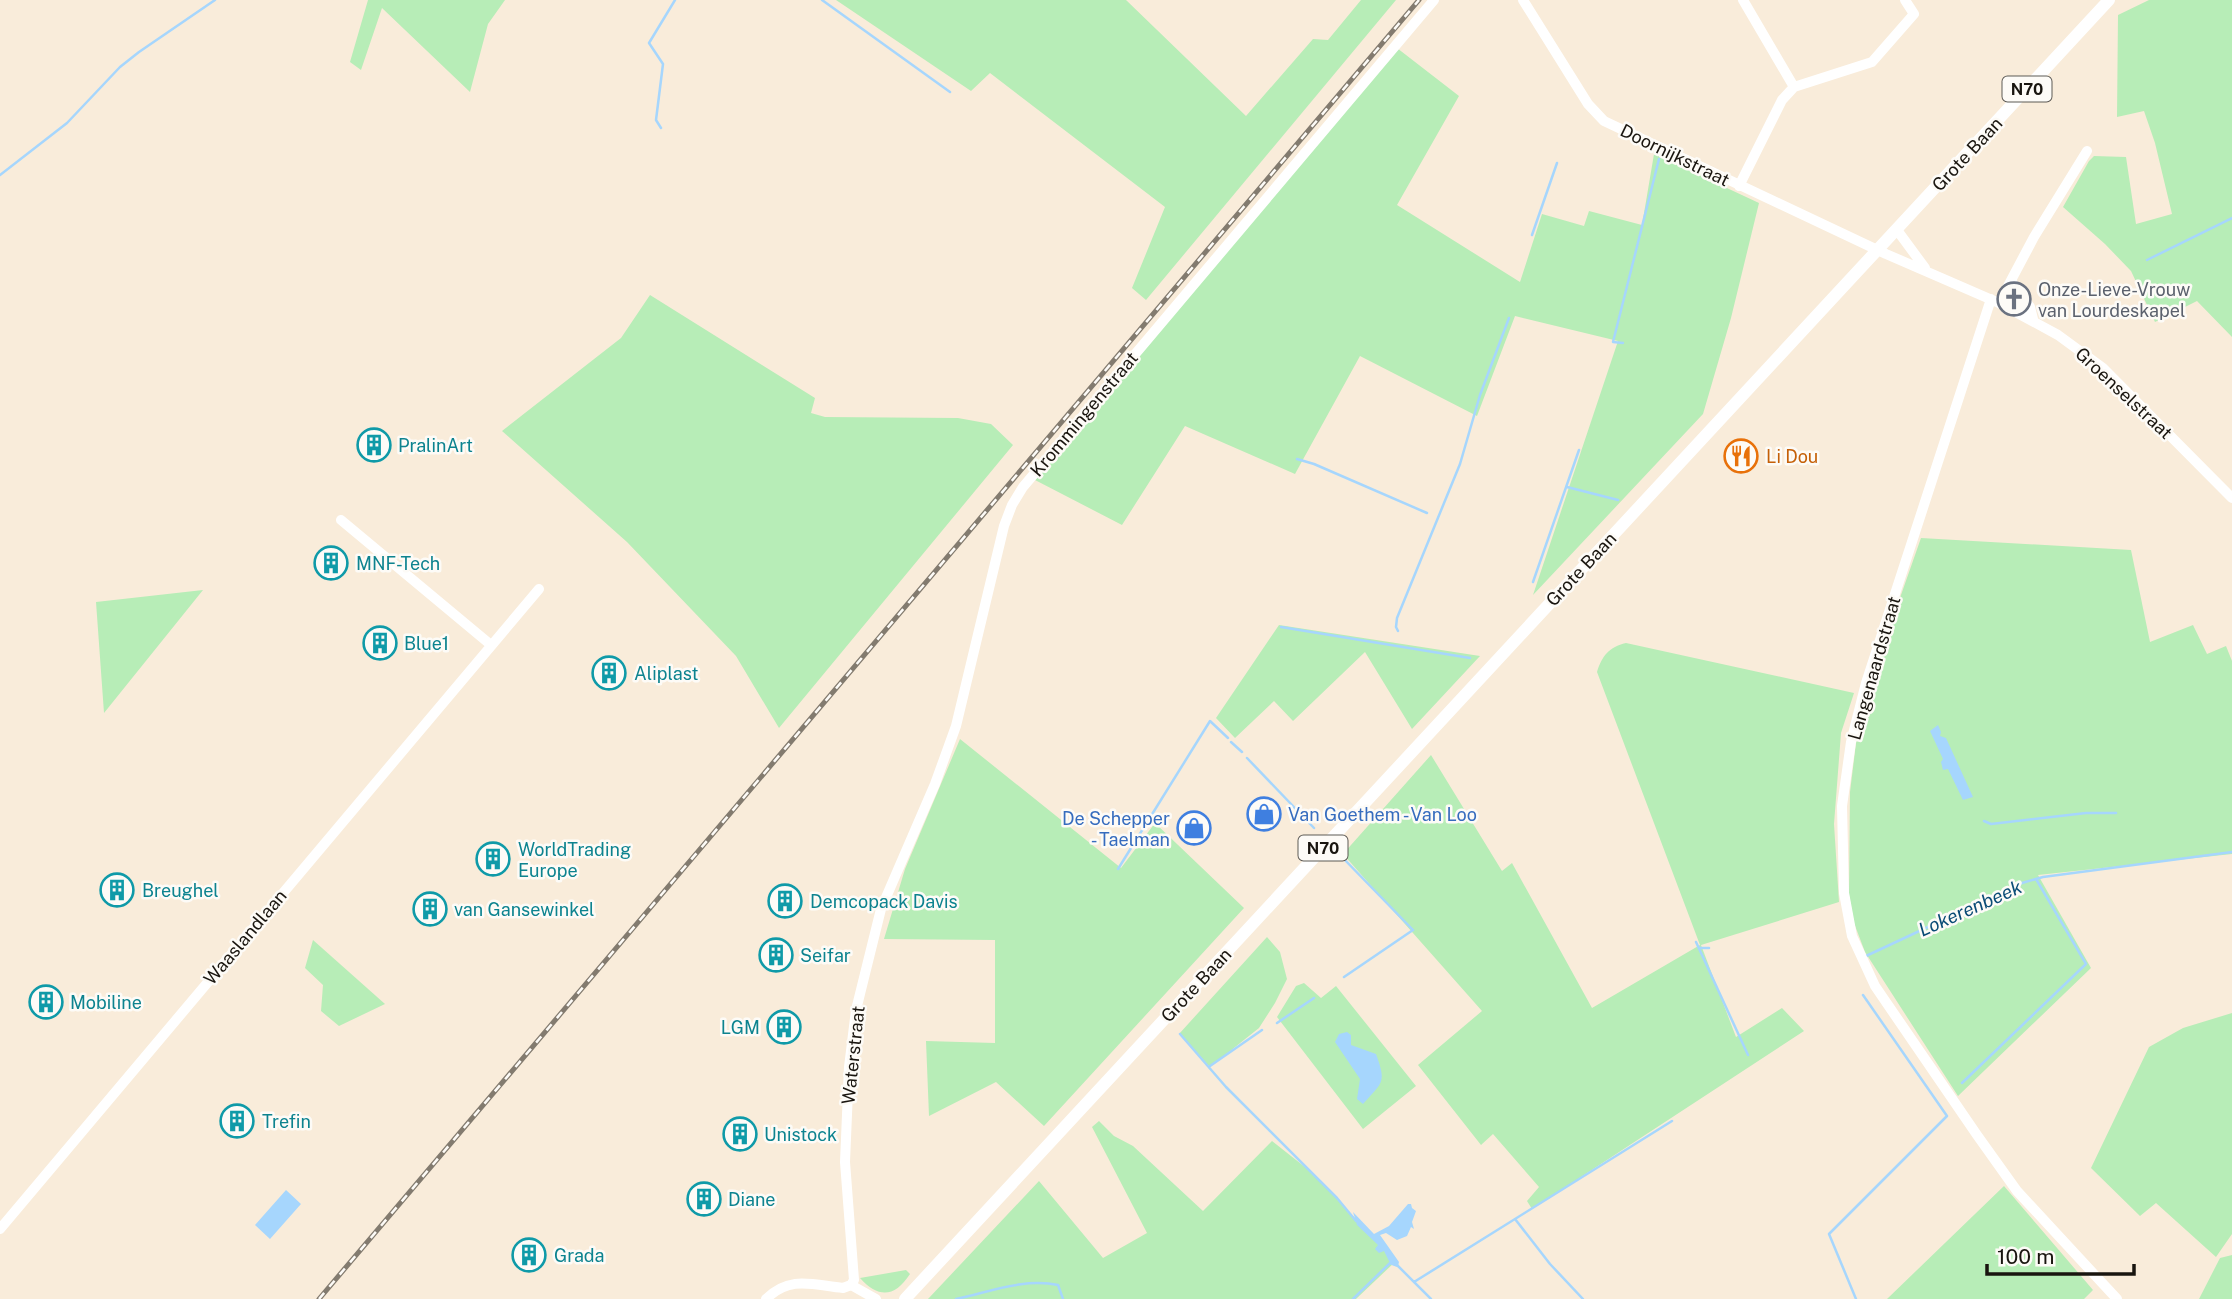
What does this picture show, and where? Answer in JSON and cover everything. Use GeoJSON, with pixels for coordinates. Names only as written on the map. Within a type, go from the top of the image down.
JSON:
{"type":"FeatureCollection","features":[{"type":"Feature","properties":{"kind":"main road","name":"Grote Baan"},"geometry":{"type":"LineString","coordinates":[[905,1299],[2106,2]]}},
{"type":"Feature","properties":{"kind":"street","name":"Krommingenstraat"},"geometry":{"type":"LineString","coordinates":[[881,909],[947,755],[1004,526],[1012,505],[1023,487],[1434,0]]}},
{"type":"Feature","properties":{"kind":"street","name":"Doornijkstraat"},"geometry":{"type":"LineString","coordinates":[[1523,0],[1588,104],[1604,121],[1878,250]]}},
{"type":"Feature","properties":{"kind":"street"},"geometry":{"type":"LineString","coordinates":[[1743,0],[1794,87]]}},
{"type":"Feature","properties":{"kind":"street"},"geometry":{"type":"LineString","coordinates":[[1740,186],[1782,100],[1794,87],[1872,62],[1914,14],[1905,0]]}},
{"type":"Feature","properties":{"kind":"street","name":"Langenaardstraat"},"geometry":{"type":"LineString","coordinates":[[2087,151],[2034,237],[2012,282],[1995,301],[1866,683],[1851,741],[1842,806],[1844,892],[1852,936],[1875,986],[1938,1080],[2017,1191],[2117,1299]]}},
{"type":"Feature","properties":{"kind":"street","name":"Groenselstraat"},"geometry":{"type":"LineString","coordinates":[[1897,230],[1927,270]]}},
{"type":"Feature","properties":{"kind":"street","name":"Groenselstraat"},"geometry":{"type":"LineString","coordinates":[[1878,250],[2033,319],[2084,353],[2103,368],[2232,498]]}},
{"type":"Feature","properties":{"kind":"street"},"geometry":{"type":"LineString","coordinates":[[2012,282],[2030,307],[2033,319]]}},
{"type":"Feature","properties":{"kind":"street"},"geometry":{"type":"LineString","coordinates":[[341,520],[491,645]]}},
{"type":"Feature","properties":{"kind":"street","name":"Waaslandlaan"},"geometry":{"type":"LineString","coordinates":[[0,1229],[539,589]]}},
{"type":"Feature","properties":{"kind":"street","name":"Waterstraat"},"geometry":{"type":"LineString","coordinates":[[851,1285],[854,1280],[845,1162],[849,1067],[856,1010],[881,909]]}},
{"type":"Feature","properties":{"kind":"street"},"geometry":{"type":"LineString","coordinates":[[766,1299],[783,1286],[794,1283],[843,1288],[851,1285],[876,1299]]}},
{"type":"Feature","properties":{"kind":"street"},"geometry":{"type":"LineString","coordinates":[[851,1285],[855,1299]]}},
{"type":"Feature","properties":{"kind":"green space"},"geometry":{"type":"Polygon","coordinates":[[[368,0],[505,0],[488,24],[470,92],[382,8],[361,70],[350,62],[368,0]]]}},
{"type":"Feature","properties":{"kind":"green space"},"geometry":{"type":"Polygon","coordinates":[[[836,0],[1126,0],[1246,116],[1313,39],[1328,40],[1361,0],[1396,0],[1146,300],[1132,288],[1165,207],[990,73],[971,91],[836,0]]]}},
{"type":"Feature","properties":{"kind":"green space"},"geometry":{"type":"Polygon","coordinates":[[[2149,0],[2232,0],[2232,337],[2197,301],[2155,322],[2131,271],[2063,207],[2094,156],[2126,157],[2136,224],[2172,214],[2155,143],[2144,111],[2117,117],[2118,15],[2149,0]]]}},
{"type":"Feature","properties":{"kind":"green space"},"geometry":{"type":"Polygon","coordinates":[[[1397,48],[1459,96],[1397,205],[1520,282],[1542,214],[1584,226],[1589,211],[1642,225],[1654,154],[1759,203],[1731,318],[1703,414],[1533,595],[1618,341],[1515,316],[1477,416],[1360,356],[1295,474],[1185,426],[1122,525],[1035,480],[1397,48]]]}},
{"type":"Feature","properties":{"kind":"green space"},"geometry":{"type":"Polygon","coordinates":[[[650,295],[815,398],[811,413],[825,417],[958,418],[991,424],[1013,445],[779,728],[736,656],[627,542],[502,431],[621,338],[650,295]]]}},
{"type":"Feature","properties":{"kind":"green space"},"geometry":{"type":"Polygon","coordinates":[[[1921,538],[2131,550],[2150,642],[2193,625],[2207,654],[2226,646],[2232,661],[2232,854],[2038,875],[2091,968],[1958,1096],[1865,952],[1854,923],[1849,895],[1850,792],[1856,743],[1888,632],[1921,538]]]}},
{"type":"Feature","properties":{"kind":"green space"},"geometry":{"type":"Polygon","coordinates":[[[203,590],[104,713],[96,602],[203,590]]]}},
{"type":"Feature","properties":{"kind":"green space"},"geometry":{"type":"Polygon","coordinates":[[[1279,625],[1480,656],[1412,729],[1365,652],[1293,721],[1274,701],[1235,738],[1216,718],[1279,625]]]}},
{"type":"Feature","properties":{"kind":"green space"},"geometry":{"type":"Polygon","coordinates":[[[1626,643],[1854,693],[1841,733],[1834,824],[1839,902],[1701,945],[1736,1037],[1782,1008],[1804,1031],[1532,1209],[1527,1201],[1539,1187],[1493,1134],[1481,1145],[1418,1065],[1482,1011],[1343,854],[1431,755],[1502,871],[1512,863],[1592,1008],[1700,945],[1597,672],[1607,653],[1626,643]]]}},
{"type":"Feature","properties":{"kind":"green space"},"geometry":{"type":"Polygon","coordinates":[[[960,739],[1121,868],[1155,823],[1244,908],[1044,1126],[996,1082],[929,1116],[926,1041],[995,1043],[995,940],[884,939],[905,869],[960,739]]]}},
{"type":"Feature","properties":{"kind":"green space"},"geometry":{"type":"Polygon","coordinates":[[[1267,937],[1280,952],[1287,979],[1259,1028],[1210,1067],[1179,1034],[1267,937]]]}},
{"type":"Feature","properties":{"kind":"green space"},"geometry":{"type":"Polygon","coordinates":[[[313,940],[385,1004],[339,1026],[321,1011],[323,985],[305,968],[313,940]]]}},
{"type":"Feature","properties":{"kind":"green space"},"geometry":{"type":"Polygon","coordinates":[[[1304,983],[1321,998],[1336,986],[1416,1086],[1363,1129],[1277,1017],[1296,986],[1304,983]]]}},
{"type":"Feature","properties":{"kind":"green space"},"geometry":{"type":"Polygon","coordinates":[[[2232,1013],[2232,1234],[2216,1257],[2156,1203],[2140,1216],[2091,1168],[2149,1047],[2183,1028],[2232,1013]]]}},
{"type":"Feature","properties":{"kind":"green space"},"geometry":{"type":"Polygon","coordinates":[[[1099,1121],[1114,1136],[1133,1146],[1203,1211],[1272,1141],[1310,1171],[1396,1261],[1356,1299],[928,1299],[1039,1181],[1103,1258],[1147,1233],[1092,1127],[1099,1121]]]}},
{"type":"Feature","properties":{"kind":"green space"},"geometry":{"type":"Polygon","coordinates":[[[2004,1186],[2093,1290],[2084,1299],[1887,1299],[2004,1186]]]}},
{"type":"Feature","properties":{"kind":"green space"},"geometry":{"type":"Polygon","coordinates":[[[2232,1255],[2232,1299],[2199,1299],[2220,1258],[2232,1255]]]}},
{"type":"Feature","properties":{"kind":"green space"},"geometry":{"type":"Polygon","coordinates":[[[906,1270],[910,1274],[904,1282],[886,1293],[867,1285],[860,1278],[906,1270]]]}},
{"type":"Feature","properties":{"kind":"water"},"geometry":{"type":"Polygon","coordinates":[[[1938,725],[1940,736],[1946,738],[1973,797],[1963,800],[1948,769],[1943,770],[1943,759],[1930,731],[1938,725]]]}},
{"type":"Feature","properties":{"kind":"water"},"geometry":{"type":"Polygon","coordinates":[[[1347,1032],[1351,1035],[1351,1045],[1376,1054],[1381,1071],[1381,1082],[1363,1104],[1357,1099],[1360,1079],[1335,1042],[1339,1034],[1347,1032]]]}},
{"type":"Feature","properties":{"kind":"water"},"geometry":{"type":"Polygon","coordinates":[[[286,1190],[301,1204],[270,1239],[255,1225],[286,1190]]]}},
{"type":"Feature","properties":{"kind":"water"},"geometry":{"type":"Polygon","coordinates":[[[1408,1204],[1416,1211],[1412,1222],[1414,1229],[1411,1227],[1407,1236],[1397,1240],[1386,1233],[1380,1235],[1399,1262],[1398,1266],[1390,1263],[1384,1251],[1379,1253],[1375,1249],[1378,1245],[1357,1225],[1353,1212],[1374,1234],[1389,1226],[1408,1204]]]}},
{"type":"Feature","properties":{"kind":"waterway"},"geometry":{"type":"LineString","coordinates":[[0,175],[67,123],[120,67],[215,0]]}},
{"type":"Feature","properties":{"kind":"waterway"},"geometry":{"type":"LineString","coordinates":[[661,128],[656,120],[663,64],[649,43],[675,0]]}},
{"type":"Feature","properties":{"kind":"waterway"},"geometry":{"type":"LineString","coordinates":[[822,0],[950,92]]}},
{"type":"Feature","properties":{"kind":"waterway"},"geometry":{"type":"LineString","coordinates":[[1623,343],[1613,342],[1659,159]]}},
{"type":"Feature","properties":{"kind":"waterway"},"geometry":{"type":"LineString","coordinates":[[1532,235],[1557,163]]}},
{"type":"Feature","properties":{"kind":"waterway"},"geometry":{"type":"LineString","coordinates":[[2147,260],[2232,218]]}},
{"type":"Feature","properties":{"kind":"waterway"},"geometry":{"type":"LineString","coordinates":[[1398,631],[1397,618],[1460,464],[1480,395],[1509,318]]}},
{"type":"Feature","properties":{"kind":"waterway"},"geometry":{"type":"LineString","coordinates":[[1533,582],[1579,450]]}},
{"type":"Feature","properties":{"kind":"waterway"},"geometry":{"type":"LineString","coordinates":[[1297,459],[1427,513]]}},
{"type":"Feature","properties":{"kind":"waterway"},"geometry":{"type":"LineString","coordinates":[[1567,487],[1618,500]]}},
{"type":"Feature","properties":{"kind":"waterway"},"geometry":{"type":"LineString","coordinates":[[1281,627],[1470,658]]}},
{"type":"Feature","properties":{"kind":"waterway"},"geometry":{"type":"LineString","coordinates":[[1118,869],[1210,721],[1228,738]]}},
{"type":"Feature","properties":{"kind":"waterway"},"geometry":{"type":"LineString","coordinates":[[1231,742],[1242,752]]}},
{"type":"Feature","properties":{"kind":"waterway"},"geometry":{"type":"LineString","coordinates":[[1247,758],[1314,828]]}},
{"type":"Feature","properties":{"kind":"waterway"},"geometry":{"type":"LineString","coordinates":[[1984,821],[1991,824],[2086,813],[2116,813]]}},
{"type":"Feature","properties":{"kind":"waterway","name":"Lokerenbeek"},"geometry":{"type":"LineString","coordinates":[[1866,956],[2022,883],[2043,877],[2232,852]]}},
{"type":"Feature","properties":{"kind":"waterway"},"geometry":{"type":"LineString","coordinates":[[1340,855],[1413,930],[1344,977]]}},
{"type":"Feature","properties":{"kind":"waterway"},"geometry":{"type":"LineString","coordinates":[[1962,1083],[2086,964],[2036,879]]}},
{"type":"Feature","properties":{"kind":"waterway"},"geometry":{"type":"LineString","coordinates":[[1696,942],[1748,1055]]}},
{"type":"Feature","properties":{"kind":"waterway"},"geometry":{"type":"LineString","coordinates":[[1700,948],[1709,948]]}},
{"type":"Feature","properties":{"kind":"waterway","name":"Lokerenbeek"},"geometry":{"type":"LineString","coordinates":[[1856,1299],[1829,1234],[1947,1116],[1863,995]]}},
{"type":"Feature","properties":{"kind":"waterway"},"geometry":{"type":"LineString","coordinates":[[1277,1023],[1314,998]]}},
{"type":"Feature","properties":{"kind":"waterway"},"geometry":{"type":"LineString","coordinates":[[1210,1066],[1262,1030]]}},
{"type":"Feature","properties":{"kind":"waterway"},"geometry":{"type":"LineString","coordinates":[[1180,1034],[1226,1087],[1337,1198],[1356,1221]]}},
{"type":"Feature","properties":{"kind":"waterway"},"geometry":{"type":"LineString","coordinates":[[1414,1282],[1672,1121]]}},
{"type":"Feature","properties":{"kind":"waterway"},"geometry":{"type":"LineString","coordinates":[[1515,1219],[1550,1264],[1583,1299]]}},
{"type":"Feature","properties":{"kind":"waterway","name":"Lokerenbeek"},"geometry":{"type":"LineString","coordinates":[[1353,1299],[1390,1263],[1398,1266]]}},
{"type":"Feature","properties":{"kind":"waterway","name":"Lokerenbeek"},"geometry":{"type":"LineString","coordinates":[[1396,1264],[1431,1299]]}},
{"type":"Feature","properties":{"kind":"waterway"},"geometry":{"type":"LineString","coordinates":[[956,1299],[1032,1283],[1058,1285],[1063,1299]]}},
{"type":"Feature","properties":{"kind":"railway"},"geometry":{"type":"LineString","coordinates":[[319,1299],[1419,0]]}},
{"type":"Feature","properties":{"kind":"place","name":"Onze-Lieve-Vrouw van Lourdeskapel"},"geometry":{"type":"Point","coordinates":[2014,299]}},
{"type":"Feature","properties":{"kind":"place","name":"PralinArt"},"geometry":{"type":"Point","coordinates":[374,445]}},
{"type":"Feature","properties":{"kind":"place","name":"Li Dou"},"geometry":{"type":"Point","coordinates":[1741,456]}},
{"type":"Feature","properties":{"kind":"place","name":"MNF-Tech"},"geometry":{"type":"Point","coordinates":[331,563]}},
{"type":"Feature","properties":{"kind":"place","name":"Blue1"},"geometry":{"type":"Point","coordinates":[380,643]}},
{"type":"Feature","properties":{"kind":"place","name":"Aliplast"},"geometry":{"type":"Point","coordinates":[609,673]}},
{"type":"Feature","properties":{"kind":"place","name":"Van Goethem - Van Loo"},"geometry":{"type":"Point","coordinates":[1264,814]}},
{"type":"Feature","properties":{"kind":"place","name":"De Schepper - Taelman"},"geometry":{"type":"Point","coordinates":[1194,828]}},
{"type":"Feature","properties":{"kind":"place","name":"WorldTrading Europe"},"geometry":{"type":"Point","coordinates":[493,859]}},
{"type":"Feature","properties":{"kind":"place","name":"Breughel"},"geometry":{"type":"Point","coordinates":[117,890]}},
{"type":"Feature","properties":{"kind":"place","name":"Demcopack Davis"},"geometry":{"type":"Point","coordinates":[785,901]}},
{"type":"Feature","properties":{"kind":"place","name":"van Gansewinkel"},"geometry":{"type":"Point","coordinates":[430,909]}},
{"type":"Feature","properties":{"kind":"place","name":"Seifar"},"geometry":{"type":"Point","coordinates":[776,955]}},
{"type":"Feature","properties":{"kind":"place","name":"Mobiline"},"geometry":{"type":"Point","coordinates":[46,1002]}},
{"type":"Feature","properties":{"kind":"place","name":"LGM"},"geometry":{"type":"Point","coordinates":[784,1027]}},
{"type":"Feature","properties":{"kind":"place","name":"Trefin"},"geometry":{"type":"Point","coordinates":[237,1121]}},
{"type":"Feature","properties":{"kind":"place","name":"Unistock"},"geometry":{"type":"Point","coordinates":[740,1134]}},
{"type":"Feature","properties":{"kind":"place","name":"Diane"},"geometry":{"type":"Point","coordinates":[704,1199]}},
{"type":"Feature","properties":{"kind":"place","name":"Grada"},"geometry":{"type":"Point","coordinates":[529,1255]}}]}
